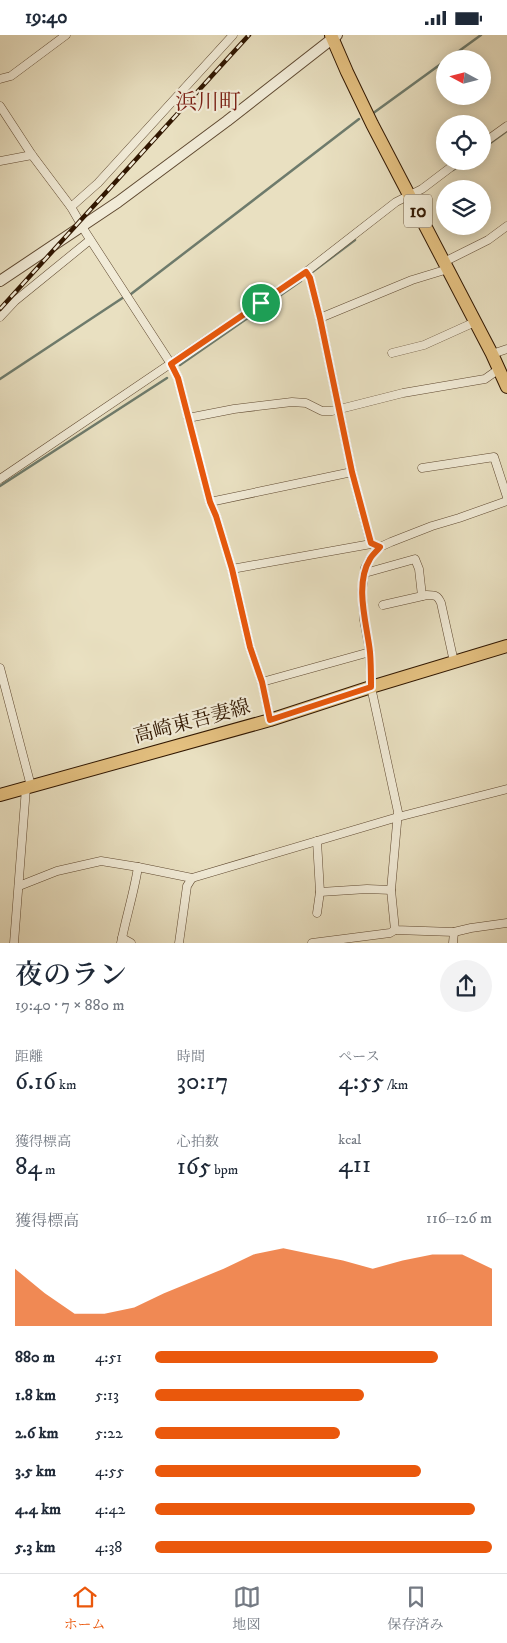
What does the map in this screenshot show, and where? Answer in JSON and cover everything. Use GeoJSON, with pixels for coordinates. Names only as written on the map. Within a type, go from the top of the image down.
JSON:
{"type":"FeatureCollection","features":[{"type":"Feature","properties":{"kind":"main road","name":"10"},"geometry":{"type":"LineString","coordinates":[[333,36],[359,99],[492,354],[507,387]]}},
{"type":"Feature","properties":{"kind":"main road","name":"高崎東吾妻線"},"geometry":{"type":"LineString","coordinates":[[0,795],[270,720],[507,646]]}},
{"type":"Feature","properties":{"kind":"street"},"geometry":{"type":"LineString","coordinates":[[0,79],[11,76],[66,35]]}},
{"type":"Feature","properties":{"kind":"street"},"geometry":{"type":"LineString","coordinates":[[71,207],[98,183],[233,35]]}},
{"type":"Feature","properties":{"kind":"street"},"geometry":{"type":"LineString","coordinates":[[0,281],[118,202],[227,121],[333,36]]}},
{"type":"Feature","properties":{"kind":"street"},"geometry":{"type":"LineString","coordinates":[[0,106],[32,155],[71,207],[178,378],[210,502],[232,569],[250,647],[262,682],[270,720]]}},
{"type":"Feature","properties":{"kind":"street"},"geometry":{"type":"LineString","coordinates":[[491,138],[507,126]]}},
{"type":"Feature","properties":{"kind":"street"},"geometry":{"type":"LineString","coordinates":[[0,161],[32,155]]}},
{"type":"Feature","properties":{"kind":"street"},"geometry":{"type":"LineString","coordinates":[[0,479],[306,272],[396,202],[422,189],[447,170]]}},
{"type":"Feature","properties":{"kind":"street"},"geometry":{"type":"LineString","coordinates":[[320,318],[446,265],[488,240],[507,226]]}},
{"type":"Feature","properties":{"kind":"street"},"geometry":{"type":"LineString","coordinates":[[0,317],[15,301],[90,240]]}},
{"type":"Feature","properties":{"kind":"street"},"geometry":{"type":"LineString","coordinates":[[306,272],[310,278],[320,318],[352,472],[371,543]]}},
{"type":"Feature","properties":{"kind":"street"},"geometry":{"type":"LineString","coordinates":[[392,353],[424,345],[475,322]]}},
{"type":"Feature","properties":{"kind":"street"},"geometry":{"type":"LineString","coordinates":[[492,354],[507,349]]}},
{"type":"Feature","properties":{"kind":"street"},"geometry":{"type":"LineString","coordinates":[[188,418],[234,409],[292,402],[306,403],[322,411],[338,410],[403,393],[485,379],[499,369]]}},
{"type":"Feature","properties":{"kind":"street"},"geometry":{"type":"LineString","coordinates":[[422,467],[494,457],[507,497]]}},
{"type":"Feature","properties":{"kind":"street"},"geometry":{"type":"LineString","coordinates":[[210,502],[352,472]]}},
{"type":"Feature","properties":{"kind":"street"},"geometry":{"type":"LineString","coordinates":[[395,931],[391,890],[398,817],[371,687],[370,652],[364,620],[362,591],[365,568],[371,557],[380,547],[432,525],[460,518],[507,501]]}},
{"type":"Feature","properties":{"kind":"street"},"geometry":{"type":"LineString","coordinates":[[232,569],[371,543],[380,547]]}},
{"type":"Feature","properties":{"kind":"street"},"geometry":{"type":"LineString","coordinates":[[365,573],[415,559],[419,569],[422,596]]}},
{"type":"Feature","properties":{"kind":"street"},"geometry":{"type":"LineString","coordinates":[[383,605],[422,596],[434,595],[438,597],[454,662]]}},
{"type":"Feature","properties":{"kind":"street"},"geometry":{"type":"LineString","coordinates":[[262,682],[370,652]]}},
{"type":"Feature","properties":{"kind":"street"},"geometry":{"type":"LineString","coordinates":[[0,668],[29,787],[14,943]]}},
{"type":"Feature","properties":{"kind":"street"},"geometry":{"type":"LineString","coordinates":[[19,885],[57,871],[101,861],[192,878],[398,817],[507,789]]}},
{"type":"Feature","properties":{"kind":"street"},"geometry":{"type":"LineString","coordinates":[[317,841],[320,892],[317,913]]}},
{"type":"Feature","properties":{"kind":"street"},"geometry":{"type":"LineString","coordinates":[[131,943],[121,941],[138,867]]}},
{"type":"Feature","properties":{"kind":"street"},"geometry":{"type":"LineString","coordinates":[[179,943],[187,886],[192,878]]}},
{"type":"Feature","properties":{"kind":"street"},"geometry":{"type":"LineString","coordinates":[[320,892],[366,889],[391,890]]}},
{"type":"Feature","properties":{"kind":"street"},"geometry":{"type":"LineString","coordinates":[[312,943],[395,931],[454,932],[507,923]]}},
{"type":"Feature","properties":{"kind":"street"},"geometry":{"type":"LineString","coordinates":[[453,943],[454,932]]}},
{"type":"Feature","properties":{"kind":"waterway"},"geometry":{"type":"LineString","coordinates":[[460,50],[481,35]]}},
{"type":"Feature","properties":{"kind":"waterway"},"geometry":{"type":"LineString","coordinates":[[372,114],[436,68]]}},
{"type":"Feature","properties":{"kind":"waterway"},"geometry":{"type":"LineString","coordinates":[[131,294],[359,119]]}},
{"type":"Feature","properties":{"kind":"waterway"},"geometry":{"type":"LineString","coordinates":[[491,143],[507,131]]}},
{"type":"Feature","properties":{"kind":"waterway"},"geometry":{"type":"LineString","coordinates":[[311,273],[355,240]]}},
{"type":"Feature","properties":{"kind":"waterway"},"geometry":{"type":"LineString","coordinates":[[180,365],[301,281]]}},
{"type":"Feature","properties":{"kind":"waterway"},"geometry":{"type":"LineString","coordinates":[[0,379],[124,297]]}},
{"type":"Feature","properties":{"kind":"waterway"},"geometry":{"type":"LineString","coordinates":[[0,486],[167,378]]}},
{"type":"Feature","properties":{"kind":"railway"},"geometry":{"type":"LineString","coordinates":[[0,309],[249,35]]}},
{"type":"Feature","properties":{"kind":"district","name":"浜川町"},"geometry":{"type":"Point","coordinates":[208,102]}},
{"type":"Feature","properties":{"kind":"route"},"geometry":{"type":"LineString","coordinates":[[306,272],[310,278],[352,472],[371,543],[380,547],[371,557],[365,568],[362,591],[364,620],[370,652],[371,687],[270,720],[262,682],[250,647],[232,569],[210,502],[178,378],[171,364],[261,303],[306,272]]}}]}
